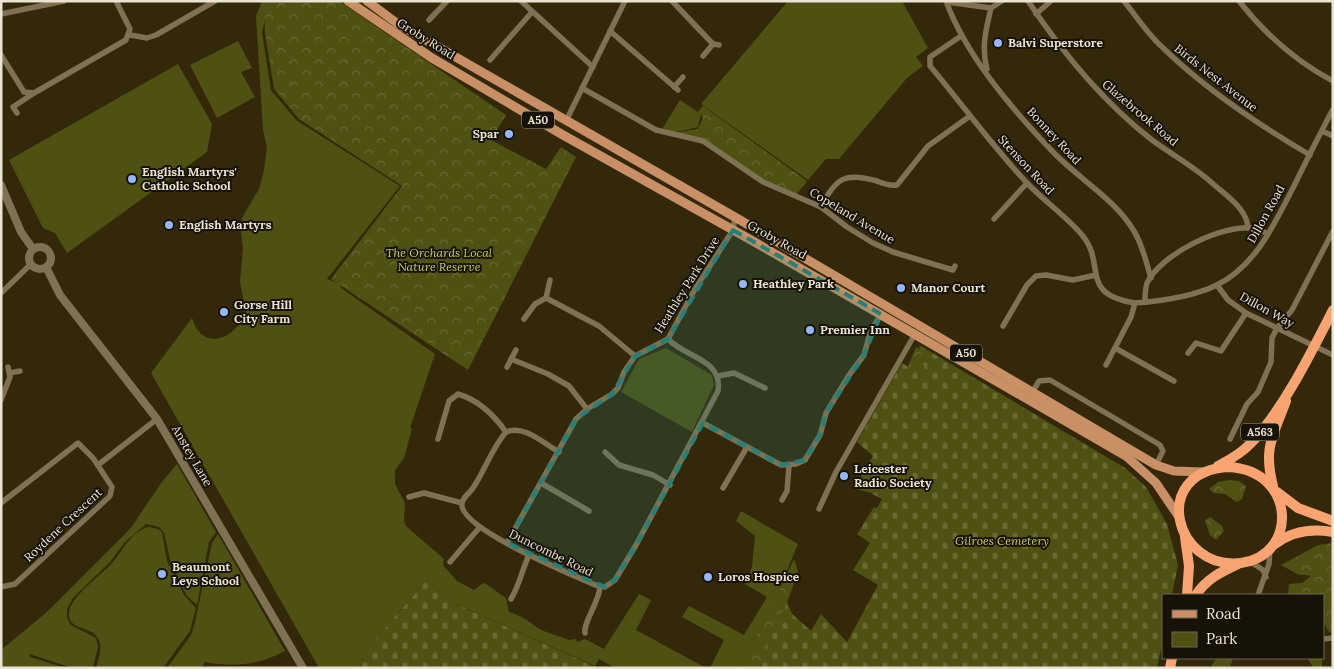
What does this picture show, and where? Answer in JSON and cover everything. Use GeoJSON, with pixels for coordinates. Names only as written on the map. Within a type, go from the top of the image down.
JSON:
{"type":"FeatureCollection","features":[{"type":"Feature","properties":{"kind":"highway","name":"A563"},"geometry":{"type":"LineString","coordinates":[[1215,468],[1233,458],[1251,444],[1293,384],[1333,310]]}},
{"type":"Feature","properties":{"kind":"highway","name":"A563"},"geometry":{"type":"LineString","coordinates":[[1274,488],[1267,465],[1269,448],[1293,384]]}},
{"type":"Feature","properties":{"kind":"highway","name":"A50"},"geometry":{"type":"LineString","coordinates":[[1245,562],[1212,559],[1200,553],[1185,536],[1179,517],[1180,495],[1185,487],[1203,472],[1215,468],[1246,469],[1264,478],[1298,508],[1333,521]]}},
{"type":"Feature","properties":{"kind":"highway"},"geometry":{"type":"LineString","coordinates":[[1272,546],[1278,536],[1282,520],[1274,488]]}},
{"type":"Feature","properties":{"kind":"highway"},"geometry":{"type":"LineString","coordinates":[[1197,594],[1204,584],[1217,574],[1245,562],[1283,538],[1301,531],[1319,530],[1333,532]]}},
{"type":"Feature","properties":{"kind":"highway"},"geometry":{"type":"LineString","coordinates":[[1185,536],[1189,566],[1187,594]]}},
{"type":"Feature","properties":{"kind":"main road","name":"Groby Road"},"geometry":{"type":"LineString","coordinates":[[348,1],[432,58],[563,135],[881,314],[1126,456],[1156,483],[1179,517]]}},
{"type":"Feature","properties":{"kind":"main road","name":"Groby Road"},"geometry":{"type":"LineString","coordinates":[[367,1],[398,24],[734,217],[1156,465],[1174,471],[1203,472]]}},
{"type":"Feature","properties":{"kind":"main road"},"geometry":{"type":"LineString","coordinates":[[1,185],[21,232],[33,249],[30,253],[31,264],[38,269],[46,267]]}},
{"type":"Feature","properties":{"kind":"main road","name":"Anstey Lane"},"geometry":{"type":"LineString","coordinates":[[33,249],[44,247],[50,252],[51,260],[46,267],[60,295],[157,419],[303,668]]}},
{"type":"Feature","properties":{"kind":"street"},"geometry":{"type":"LineString","coordinates":[[1,14],[64,1]]}},
{"type":"Feature","properties":{"kind":"street"},"geometry":{"type":"LineString","coordinates":[[116,1],[128,23],[130,35]]}},
{"type":"Feature","properties":{"kind":"street"},"geometry":{"type":"LineString","coordinates":[[130,35],[147,38],[156,35],[215,1]]}},
{"type":"Feature","properties":{"kind":"street"},"geometry":{"type":"LineString","coordinates":[[429,20],[447,1]]}},
{"type":"Feature","properties":{"kind":"street"},"geometry":{"type":"LineString","coordinates":[[521,1],[592,67]]}},
{"type":"Feature","properties":{"kind":"street"},"geometry":{"type":"LineString","coordinates":[[566,121],[625,1]]}},
{"type":"Feature","properties":{"kind":"street"},"geometry":{"type":"LineString","coordinates":[[672,1],[716,45],[703,56]]}},
{"type":"Feature","properties":{"kind":"street"},"geometry":{"type":"LineString","coordinates":[[947,2],[991,8],[1002,1]]}},
{"type":"Feature","properties":{"kind":"street","name":"Glazebrook Road"},"geometry":{"type":"LineString","coordinates":[[1028,1],[1036,14],[1093,86],[1152,139],[1206,178],[1237,205],[1248,218],[1248,228]]}},
{"type":"Feature","properties":{"kind":"street"},"geometry":{"type":"LineString","coordinates":[[1036,14],[1051,1]]}},
{"type":"Feature","properties":{"kind":"street","name":"Birds Nest Avenue"},"geometry":{"type":"LineString","coordinates":[[1124,1],[1159,44],[1180,63],[1244,114],[1310,155]]}},
{"type":"Feature","properties":{"kind":"street"},"geometry":{"type":"LineString","coordinates":[[1239,1],[1258,25],[1287,52],[1333,81]]}},
{"type":"Feature","properties":{"kind":"street","name":"Bonney Road"},"geometry":{"type":"LineString","coordinates":[[947,2],[951,16],[961,36],[988,73],[1054,153],[1126,219],[1142,245],[1151,278]]}},
{"type":"Feature","properties":{"kind":"street"},"geometry":{"type":"LineString","coordinates":[[988,73],[983,54],[983,40],[991,8]]}},
{"type":"Feature","properties":{"kind":"street"},"geometry":{"type":"LineString","coordinates":[[490,60],[532,12]]}},
{"type":"Feature","properties":{"kind":"street"},"geometry":{"type":"LineString","coordinates":[[610,31],[676,89],[683,77]]}},
{"type":"Feature","properties":{"kind":"street"},"geometry":{"type":"LineString","coordinates":[[17,113],[13,107],[121,45],[130,35]]}},
{"type":"Feature","properties":{"kind":"street","name":"Stenson Road"},"geometry":{"type":"LineString","coordinates":[[961,36],[939,50],[928,62],[970,116],[1027,183],[1082,235],[1090,250],[1096,275],[1103,289],[1112,298],[1135,303]]}},
{"type":"Feature","properties":{"kind":"street"},"geometry":{"type":"LineString","coordinates":[[1,55],[24,92],[34,94]]}},
{"type":"Feature","properties":{"kind":"street","name":"Copeland Avenue"},"geometry":{"type":"LineString","coordinates":[[582,88],[656,130],[703,141],[763,182],[820,206],[847,227],[893,252],[953,270],[955,266]]}},
{"type":"Feature","properties":{"kind":"street","name":"Dillon Road"},"geometry":{"type":"LineString","coordinates":[[1135,303],[1196,293],[1217,285],[1236,272],[1259,250],[1333,109]]}},
{"type":"Feature","properties":{"kind":"street"},"geometry":{"type":"LineString","coordinates":[[820,206],[846,176],[860,176],[888,185],[897,185],[928,146],[970,116]]}},
{"type":"Feature","properties":{"kind":"street"},"geometry":{"type":"LineString","coordinates":[[1322,131],[1333,136]]}},
{"type":"Feature","properties":{"kind":"street"},"geometry":{"type":"LineString","coordinates":[[994,219],[1027,183]]}},
{"type":"Feature","properties":{"kind":"street","name":"Heathley Park Drive"},"geometry":{"type":"LineString","coordinates":[[635,356],[668,339],[695,289],[733,230],[734,217]]}},
{"type":"Feature","properties":{"kind":"street"},"geometry":{"type":"LineString","coordinates":[[1144,302],[1146,285],[1155,271],[1200,240],[1221,232],[1248,228],[1256,228],[1268,234]]}},
{"type":"Feature","properties":{"kind":"street"},"geometry":{"type":"LineString","coordinates":[[1230,439],[1248,404],[1258,392],[1271,362],[1272,338],[1277,328],[1292,310],[1333,232]]}},
{"type":"Feature","properties":{"kind":"street"},"geometry":{"type":"LineString","coordinates":[[1,293],[31,264]]}},
{"type":"Feature","properties":{"kind":"street"},"geometry":{"type":"LineString","coordinates":[[1003,326],[1027,285],[1036,276],[1046,275],[1073,280],[1096,275]]}},
{"type":"Feature","properties":{"kind":"street"},"geometry":{"type":"LineString","coordinates":[[524,319],[536,304],[546,298],[550,280]]}},
{"type":"Feature","properties":{"kind":"street","name":"Dillon Way"},"geometry":{"type":"LineString","coordinates":[[1217,285],[1228,300],[1246,313],[1333,355]]}},
{"type":"Feature","properties":{"kind":"street"},"geometry":{"type":"LineString","coordinates":[[507,543],[576,419],[587,409],[612,394],[618,388],[624,372],[635,356],[599,326],[546,298]]}},
{"type":"Feature","properties":{"kind":"street"},"geometry":{"type":"LineString","coordinates":[[1106,366],[1132,317],[1135,303]]}},
{"type":"Feature","properties":{"kind":"street"},"geometry":{"type":"LineString","coordinates":[[1188,353],[1196,343],[1202,343],[1221,351],[1246,313]]}},
{"type":"Feature","properties":{"kind":"street"},"geometry":{"type":"LineString","coordinates":[[703,424],[780,465],[789,466],[805,460],[820,435],[826,413],[849,375],[864,355],[870,333],[881,314]]}},
{"type":"Feature","properties":{"kind":"street"},"geometry":{"type":"LineString","coordinates":[[819,509],[836,472],[915,334]]}},
{"type":"Feature","properties":{"kind":"street"},"geometry":{"type":"LineString","coordinates":[[668,339],[675,346],[708,364],[718,376],[734,373],[765,388]]}},
{"type":"Feature","properties":{"kind":"street"},"geometry":{"type":"LineString","coordinates":[[1115,348],[1174,381]]}},
{"type":"Feature","properties":{"kind":"street"},"geometry":{"type":"LineString","coordinates":[[507,367],[516,350]]}},
{"type":"Feature","properties":{"kind":"street"},"geometry":{"type":"LineString","coordinates":[[512,359],[548,374],[569,386],[587,409]]}},
{"type":"Feature","properties":{"kind":"street"},"geometry":{"type":"LineString","coordinates":[[1,400],[7,388],[9,370],[20,371]]}},
{"type":"Feature","properties":{"kind":"street","name":"Duncombe Road"},"geometry":{"type":"LineString","coordinates":[[462,503],[466,516],[479,528],[529,555],[600,587],[609,585],[618,576],[703,424],[718,391],[718,376]]}},
{"type":"Feature","properties":{"kind":"street"},"geometry":{"type":"LineString","coordinates":[[1033,391],[1039,381],[1050,380],[1160,445],[1163,451],[1156,465]]}},
{"type":"Feature","properties":{"kind":"street"},"geometry":{"type":"LineString","coordinates":[[438,439],[449,401],[458,394],[490,412],[506,432]]}},
{"type":"Feature","properties":{"kind":"street"},"geometry":{"type":"LineString","coordinates":[[98,465],[157,419]]}},
{"type":"Feature","properties":{"kind":"street"},"geometry":{"type":"LineString","coordinates":[[409,497],[424,493],[462,503],[506,432],[514,430],[524,432],[559,452]]}},
{"type":"Feature","properties":{"kind":"street","name":"Roydene Crescent"},"geometry":{"type":"LineString","coordinates":[[1,503],[75,443],[82,445],[98,465],[110,481],[112,492],[110,496],[15,584],[1,586]]}},
{"type":"Feature","properties":{"kind":"street"},"geometry":{"type":"LineString","coordinates":[[723,488],[747,447]]}},
{"type":"Feature","properties":{"kind":"street"},"geometry":{"type":"LineString","coordinates":[[605,452],[620,465],[653,475],[670,485]]}},
{"type":"Feature","properties":{"kind":"street"},"geometry":{"type":"LineString","coordinates":[[782,500],[787,491],[789,466]]}},
{"type":"Feature","properties":{"kind":"street"},"geometry":{"type":"LineString","coordinates":[[540,483],[589,511]]}},
{"type":"Feature","properties":{"kind":"street"},"geometry":{"type":"LineString","coordinates":[[450,562],[479,528]]}},
{"type":"Feature","properties":{"kind":"street"},"geometry":{"type":"LineString","coordinates":[[1258,594],[1266,578],[1272,546]]}},
{"type":"Feature","properties":{"kind":"street"},"geometry":{"type":"LineString","coordinates":[[511,599],[517,589],[519,578],[529,555]]}},
{"type":"Feature","properties":{"kind":"street"},"geometry":{"type":"LineString","coordinates":[[1245,562],[1263,570],[1266,578]]}},
{"type":"Feature","properties":{"kind":"street"},"geometry":{"type":"LineString","coordinates":[[585,633],[586,624],[597,604],[600,587]]}},
{"type":"Feature","properties":{"kind":"highlighted area"},"geometry":{"type":"Polygon","coordinates":[[[733,230],[881,314],[864,355],[826,413],[820,435],[805,460],[781,465],[703,423],[636,545],[615,580],[605,587],[507,543],[576,419],[612,394],[635,356],[668,339],[733,230]]]}},
{"type":"Feature","properties":{"kind":"green space"},"geometry":{"type":"Polygon","coordinates":[[[262,1],[269,1],[262,32],[271,90],[296,120],[400,186],[327,279],[340,284],[341,288],[435,354],[410,428],[412,429],[404,458],[395,470],[395,484],[405,503],[404,521],[406,526],[444,559],[443,565],[457,581],[474,590],[483,583],[486,584],[506,598],[509,612],[522,617],[541,630],[569,640],[576,639],[577,642],[585,639],[604,649],[639,594],[651,600],[636,630],[706,668],[615,668],[599,659],[595,666],[452,602],[427,580],[369,646],[356,668],[319,668],[151,373],[192,318],[197,329],[203,335],[210,338],[218,338],[234,330],[246,313],[240,282],[243,249],[240,224],[259,189],[267,147],[263,130],[256,16],[262,1]]]}},
{"type":"Feature","properties":{"kind":"green space","name":"The Orchards Local Nature Reserve"},"geometry":{"type":"Polygon","coordinates":[[[264,1],[339,1],[506,115],[491,140],[546,169],[561,147],[576,157],[468,370],[331,279],[402,186],[299,119],[274,89],[265,33],[264,1]]]}},
{"type":"Feature","properties":{"kind":"green space"},"geometry":{"type":"Polygon","coordinates":[[[788,1],[902,1],[928,48],[916,57],[923,66],[907,78],[839,159],[826,159],[808,180],[701,104],[788,1]]]}},
{"type":"Feature","properties":{"kind":"green space"},"geometry":{"type":"Polygon","coordinates":[[[238,41],[252,68],[241,72],[255,97],[217,118],[190,65],[238,41]]]}},
{"type":"Feature","properties":{"kind":"green space"},"geometry":{"type":"Polygon","coordinates":[[[178,64],[212,124],[207,152],[67,253],[55,233],[43,228],[9,160],[178,64]]]}},
{"type":"Feature","properties":{"kind":"green space"},"geometry":{"type":"Polygon","coordinates":[[[680,100],[701,114],[698,127],[672,133],[661,131],[680,100]]]}},
{"type":"Feature","properties":{"kind":"green space"},"geometry":{"type":"Polygon","coordinates":[[[703,106],[807,181],[797,194],[770,186],[704,142],[672,133],[698,129],[703,118],[698,111],[703,106]]]}},
{"type":"Feature","properties":{"kind":"green space","name":"Gilroes Cemetery"},"geometry":{"type":"Polygon","coordinates":[[[919,345],[1125,468],[1146,487],[1167,524],[1178,565],[1172,594],[1162,594],[1162,645],[1157,668],[757,668],[787,603],[792,614],[811,631],[821,614],[847,642],[878,585],[853,570],[870,543],[857,534],[874,507],[877,508],[882,499],[871,493],[854,488],[873,456],[857,442],[902,363],[927,378],[919,345]]]}},
{"type":"Feature","properties":{"kind":"green space"},"geometry":{"type":"Polygon","coordinates":[[[916,347],[930,354],[947,382],[903,378],[916,347]]]}},
{"type":"Feature","properties":{"kind":"green space"},"geometry":{"type":"Polygon","coordinates":[[[666,348],[712,375],[714,385],[692,432],[621,392],[639,359],[666,348]]]}},
{"type":"Feature","properties":{"kind":"green space"},"geometry":{"type":"Polygon","coordinates":[[[177,464],[216,532],[209,542],[197,605],[187,596],[171,564],[164,533],[159,527],[146,524],[125,542],[110,562],[73,598],[67,609],[67,618],[71,625],[96,638],[98,647],[93,668],[73,668],[29,654],[30,657],[66,668],[1,668],[1,650],[47,612],[130,529],[162,482],[177,464]]]}},
{"type":"Feature","properties":{"kind":"green space"},"geometry":{"type":"Polygon","coordinates":[[[1239,481],[1246,486],[1242,499],[1237,502],[1225,494],[1214,493],[1209,489],[1218,482],[1239,481]]]}},
{"type":"Feature","properties":{"kind":"green space"},"geometry":{"type":"Polygon","coordinates":[[[741,511],[798,544],[773,604],[741,668],[710,668],[724,640],[682,617],[689,606],[744,635],[767,597],[745,584],[752,567],[755,536],[736,521],[741,511]]]}},
{"type":"Feature","properties":{"kind":"green space"},"geometry":{"type":"Polygon","coordinates":[[[1210,517],[1222,526],[1224,531],[1216,540],[1210,535],[1205,520],[1210,517]]]}},
{"type":"Feature","properties":{"kind":"green space"},"geometry":{"type":"Polygon","coordinates":[[[149,527],[162,532],[167,561],[184,595],[196,608],[190,631],[163,668],[96,668],[100,652],[100,641],[95,635],[75,625],[70,620],[70,607],[86,587],[115,559],[132,537],[137,532],[149,527]]]}},
{"type":"Feature","properties":{"kind":"green space"},"geometry":{"type":"Polygon","coordinates":[[[218,534],[285,651],[264,660],[245,664],[204,662],[203,668],[167,668],[191,635],[212,543],[218,534]]]}},
{"type":"Feature","properties":{"kind":"green space"},"geometry":{"type":"Polygon","coordinates":[[[1333,543],[1333,633],[1329,632],[1324,623],[1324,594],[1288,594],[1289,584],[1302,583],[1311,576],[1297,574],[1281,565],[1318,545],[1333,543]]]}},
{"type":"Feature","properties":{"kind":"green space"},"geometry":{"type":"Polygon","coordinates":[[[794,559],[798,571],[787,603],[792,614],[811,631],[789,668],[741,668],[794,559]]]}},
{"type":"Feature","properties":{"kind":"green space"},"geometry":{"type":"Polygon","coordinates":[[[427,580],[452,602],[598,668],[356,668],[369,646],[427,580]]]}},
{"type":"Feature","properties":{"kind":"green space"},"geometry":{"type":"Polygon","coordinates":[[[1216,659],[1233,659],[1229,668],[1213,668],[1211,666],[1216,659]]]}},
{"type":"Feature","properties":{"kind":"green space"},"geometry":{"type":"Polygon","coordinates":[[[1308,659],[1322,659],[1322,668],[1313,668],[1308,659]]]}},
{"type":"Feature","properties":{"kind":"place","name":"Balvi Superstore"},"geometry":{"type":"Point","coordinates":[998,43]}},
{"type":"Feature","properties":{"kind":"place","name":"Spar"},"geometry":{"type":"Point","coordinates":[509,134]}},
{"type":"Feature","properties":{"kind":"place","name":"English Martyrs' Catholic School"},"geometry":{"type":"Point","coordinates":[132,179]}},
{"type":"Feature","properties":{"kind":"place","name":"English Martyrs"},"geometry":{"type":"Point","coordinates":[169,225]}},
{"type":"Feature","properties":{"kind":"place","name":"Heathley Park"},"geometry":{"type":"Point","coordinates":[743,284]}},
{"type":"Feature","properties":{"kind":"place","name":"Manor Court"},"geometry":{"type":"Point","coordinates":[901,288]}},
{"type":"Feature","properties":{"kind":"place","name":"Gorse Hill City Farm"},"geometry":{"type":"Point","coordinates":[224,312]}},
{"type":"Feature","properties":{"kind":"place","name":"Premier Inn"},"geometry":{"type":"Point","coordinates":[810,330]}},
{"type":"Feature","properties":{"kind":"place","name":"Leicester Radio Society"},"geometry":{"type":"Point","coordinates":[844,476]}},
{"type":"Feature","properties":{"kind":"place","name":"Beaumont Leys School"},"geometry":{"type":"Point","coordinates":[162,574]}},
{"type":"Feature","properties":{"kind":"place","name":"Loros Hospice"},"geometry":{"type":"Point","coordinates":[708,577]}}]}
